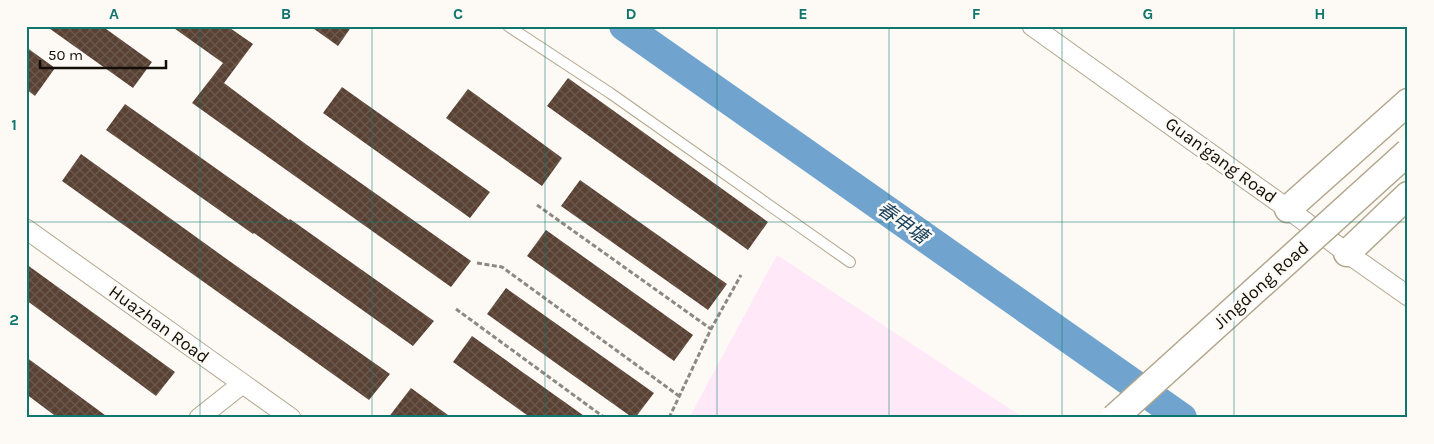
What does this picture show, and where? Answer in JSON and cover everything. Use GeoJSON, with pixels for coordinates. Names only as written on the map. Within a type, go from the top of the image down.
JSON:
{"type":"FeatureCollection","features":[{"type":"Feature","properties":{"kind":"street","name":"Guan'gang Road"},"geometry":{"type":"LineString","coordinates":[[1032,26],[1408,296]]}},
{"type":"Feature","properties":{"kind":"street"},"geometry":{"type":"LineString","coordinates":[[1288,208],[1408,102]]}},
{"type":"Feature","properties":{"kind":"street","name":"Jingdong Road"},"geometry":{"type":"LineString","coordinates":[[1114,418],[1408,152]]}},
{"type":"Feature","properties":{"kind":"street"},"geometry":{"type":"LineString","coordinates":[[1347,253],[1408,195]]}},
{"type":"Feature","properties":{"kind":"street","name":"Huazhan Road"},"geometry":{"type":"LineString","coordinates":[[26,229],[292,418]]}},
{"type":"Feature","properties":{"kind":"street"},"geometry":{"type":"LineString","coordinates":[[199,418],[242,384]]}},
{"type":"Feature","properties":{"kind":"lane"},"geometry":{"type":"LineString","coordinates":[[508,26],[610,93],[850,262]]}},
{"type":"Feature","properties":{"kind":"path"},"geometry":{"type":"LineString","coordinates":[[537,205],[711,329]]}},
{"type":"Feature","properties":{"kind":"path"},"geometry":{"type":"LineString","coordinates":[[477,263],[502,267],[679,396]]}},
{"type":"Feature","properties":{"kind":"path"},"geometry":{"type":"LineString","coordinates":[[669,418],[711,329],[741,275]]}},
{"type":"Feature","properties":{"kind":"path"},"geometry":{"type":"LineString","coordinates":[[456,309],[605,418]]}},
{"type":"Feature","properties":{"kind":"shaded area"},"geometry":{"type":"Polygon","coordinates":[[[777,255],[1024,418],[689,418],[777,255]]]}},
{"type":"Feature","properties":{"kind":"building"},"geometry":{"type":"Polygon","coordinates":[[[46,26],[102,26],[152,62],[133,88],[46,26]]]}},
{"type":"Feature","properties":{"kind":"building"},"geometry":{"type":"Polygon","coordinates":[[[171,26],[227,26],[253,44],[224,83],[307,145],[471,261],[451,287],[192,103],[223,63],[171,26]]]}},
{"type":"Feature","properties":{"kind":"building"},"geometry":{"type":"Polygon","coordinates":[[[310,26],[352,26],[338,46],[310,26]]]}},
{"type":"Feature","properties":{"kind":"building"},"geometry":{"type":"Polygon","coordinates":[[[26,47],[55,68],[35,96],[26,89],[26,47]]]}},
{"type":"Feature","properties":{"kind":"building"},"geometry":{"type":"Polygon","coordinates":[[[568,78],[768,222],[748,250],[547,106],[568,78]]]}},
{"type":"Feature","properties":{"kind":"building"},"geometry":{"type":"Polygon","coordinates":[[[342,87],[490,192],[470,218],[323,113],[342,87]]]}},
{"type":"Feature","properties":{"kind":"building"},"geometry":{"type":"Polygon","coordinates":[[[468,89],[562,158],[542,186],[446,118],[468,89]]]}},
{"type":"Feature","properties":{"kind":"building"},"geometry":{"type":"Polygon","coordinates":[[[125,104],[434,321],[413,346],[253,234],[106,130],[125,104]]]}},
{"type":"Feature","properties":{"kind":"building"},"geometry":{"type":"Polygon","coordinates":[[[81,154],[390,374],[369,400],[62,181],[81,154]]]}},
{"type":"Feature","properties":{"kind":"building"},"geometry":{"type":"Polygon","coordinates":[[[580,180],[727,284],[708,310],[561,206],[580,180]]]}},
{"type":"Feature","properties":{"kind":"building"},"geometry":{"type":"Polygon","coordinates":[[[546,230],[693,335],[674,361],[527,256],[546,230]]]}},
{"type":"Feature","properties":{"kind":"building"},"geometry":{"type":"Polygon","coordinates":[[[26,264],[175,372],[156,396],[26,300],[26,264]]]}},
{"type":"Feature","properties":{"kind":"building"},"geometry":{"type":"Polygon","coordinates":[[[506,288],[654,393],[635,418],[487,314],[506,288]]]}},
{"type":"Feature","properties":{"kind":"building"},"geometry":{"type":"Polygon","coordinates":[[[472,336],[587,418],[531,418],[453,362],[472,336]]]}},
{"type":"Feature","properties":{"kind":"building"},"geometry":{"type":"Polygon","coordinates":[[[26,357],[109,418],[58,418],[26,394],[26,357]]]}},
{"type":"Feature","properties":{"kind":"building"},"geometry":{"type":"Polygon","coordinates":[[[411,388],[452,418],[388,418],[411,388]]]}},
{"type":"Feature","properties":{"kind":"waterway","name":"春申塘"},"geometry":{"type":"LineString","coordinates":[[624,26],[1182,418]]}}]}
